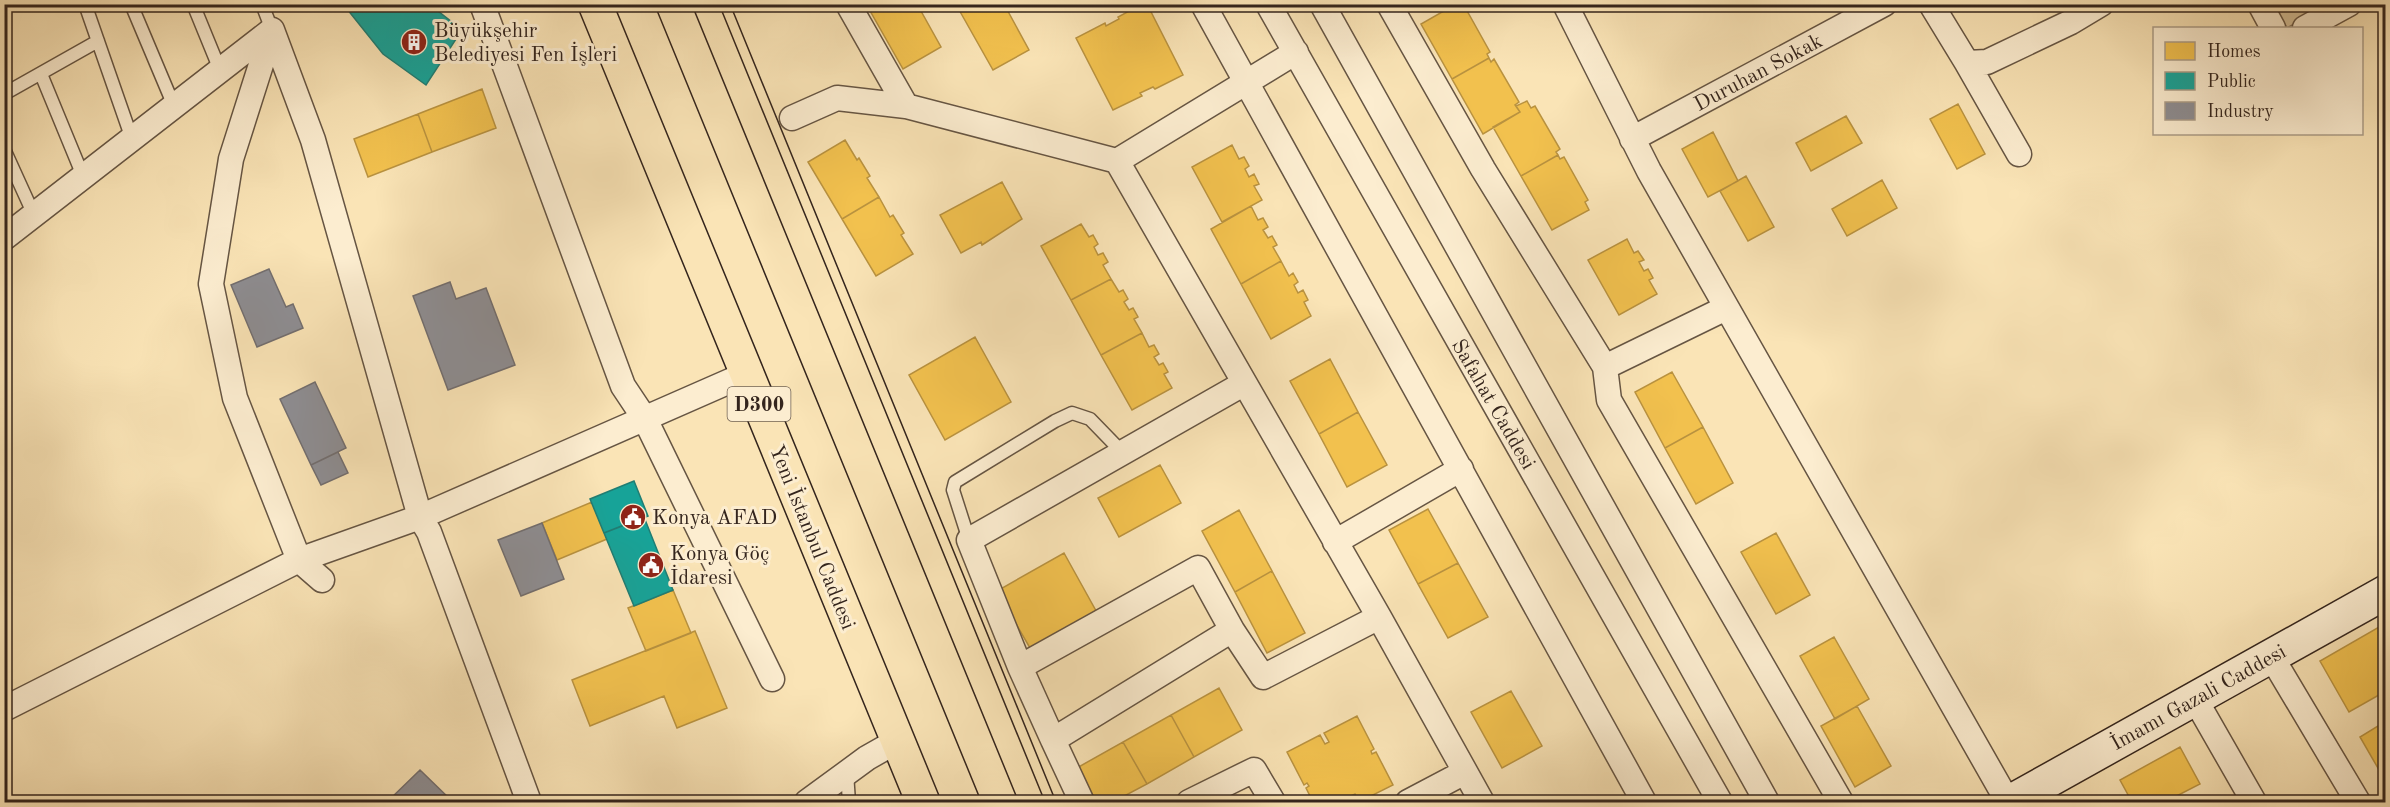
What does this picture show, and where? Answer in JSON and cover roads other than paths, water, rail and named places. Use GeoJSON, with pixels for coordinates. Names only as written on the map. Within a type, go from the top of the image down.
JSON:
{"type":"FeatureCollection","features":[{"type":"Feature","properties":{"kind":"highway","name":"Yeni İstanbul Caddesi"},"geometry":{"type":"LineString","coordinates":[[595,4],[923,802]]}},
{"type":"Feature","properties":{"kind":"highway"},"geometry":{"type":"LineString","coordinates":[[673,4],[1000,802]]}},
{"type":"Feature","properties":{"kind":"street"},"geometry":{"type":"LineString","coordinates":[[482,4],[623,386],[645,419],[772,680]]}},
{"type":"Feature","properties":{"kind":"street"},"geometry":{"type":"LineString","coordinates":[[848,4],[906,106]]}},
{"type":"Feature","properties":{"kind":"street"},"geometry":{"type":"LineString","coordinates":[[1203,4],[1644,802]]}},
{"type":"Feature","properties":{"kind":"street","name":"Safahat Caddesi"},"geometry":{"type":"LineString","coordinates":[[1268,4],[1720,802]]}},
{"type":"Feature","properties":{"kind":"street","name":"Safahat Caddesi"},"geometry":{"type":"LineString","coordinates":[[1322,4],[1766,798]]}},
{"type":"Feature","properties":{"kind":"street"},"geometry":{"type":"LineString","coordinates":[[1565,4],[1632,139],[1726,308],[2016,801]]}},
{"type":"Feature","properties":{"kind":"street","name":"Duruhan Sokak"},"geometry":{"type":"LineString","coordinates":[[1632,139],[1884,4]]}},
{"type":"Feature","properties":{"kind":"street"},"geometry":{"type":"LineString","coordinates":[[1931,4],[2019,154]]}},
{"type":"Feature","properties":{"kind":"street"},"geometry":{"type":"LineString","coordinates":[[1967,63],[1988,62],[2071,22],[2101,4]]}},
{"type":"Feature","properties":{"kind":"street"},"geometry":{"type":"LineString","coordinates":[[2260,4],[2272,27]]}},
{"type":"Feature","properties":{"kind":"street"},"geometry":{"type":"LineString","coordinates":[[2307,27],[2349,4]]}},
{"type":"Feature","properties":{"kind":"street"},"geometry":{"type":"LineString","coordinates":[[1392,6],[1483,169],[1605,367],[1609,400],[1841,802]]}},
{"type":"Feature","properties":{"kind":"street"},"geometry":{"type":"LineString","coordinates":[[4,238],[272,30]]}},
{"type":"Feature","properties":{"kind":"street"},"geometry":{"type":"LineString","coordinates":[[272,30],[313,140],[420,517],[429,532],[528,802]]}},
{"type":"Feature","properties":{"kind":"street"},"geometry":{"type":"LineString","coordinates":[[272,30],[231,159],[211,284],[235,398],[299,560],[322,580]]}},
{"type":"Feature","properties":{"kind":"street"},"geometry":{"type":"LineString","coordinates":[[1117,161],[1296,52]]}},
{"type":"Feature","properties":{"kind":"street"},"geometry":{"type":"LineString","coordinates":[[792,118],[837,98],[906,106],[1117,161],[1482,802]]}},
{"type":"Feature","properties":{"kind":"street"},"geometry":{"type":"LineString","coordinates":[[1605,367],[1726,308]]}},
{"type":"Feature","properties":{"kind":"street"},"geometry":{"type":"LineString","coordinates":[[4,709],[299,560],[420,517],[746,374]]}},
{"type":"Feature","properties":{"kind":"street"},"geometry":{"type":"LineString","coordinates":[[1082,802],[1020,667],[969,540],[1244,384]]}},
{"type":"Feature","properties":{"kind":"street"},"geometry":{"type":"LineString","coordinates":[[1335,542],[1461,469]]}},
{"type":"Feature","properties":{"kind":"street"},"geometry":{"type":"LineString","coordinates":[[1020,667],[1198,568],[1232,630],[1263,677],[1378,617]]}},
{"type":"Feature","properties":{"kind":"street","name":"İmamı Gazali Caddesi"},"geometry":{"type":"LineString","coordinates":[[2016,801],[2385,592]]}},
{"type":"Feature","properties":{"kind":"street"},"geometry":{"type":"LineString","coordinates":[[1053,740],[1232,630]]}},
{"type":"Feature","properties":{"kind":"street"},"geometry":{"type":"LineString","coordinates":[[2271,656],[2358,802]]}},
{"type":"Feature","properties":{"kind":"street"},"geometry":{"type":"LineString","coordinates":[[2195,699],[2254,802]]}},
{"type":"Feature","properties":{"kind":"street"},"geometry":{"type":"LineString","coordinates":[[807,802],[867,758],[897,741]]}},
{"type":"Feature","properties":{"kind":"street"},"geometry":{"type":"LineString","coordinates":[[1189,802],[1254,770],[1273,802]]}},
{"type":"Feature","properties":{"kind":"street"},"geometry":{"type":"LineString","coordinates":[[1408,802],[1465,772]]}},
{"type":"Feature","properties":{"kind":"lane"},"geometry":{"type":"LineString","coordinates":[[85,4],[132,139]]}},
{"type":"Feature","properties":{"kind":"lane"},"geometry":{"type":"LineString","coordinates":[[131,4],[174,106]]}},
{"type":"Feature","properties":{"kind":"lane"},"geometry":{"type":"LineString","coordinates":[[193,4],[220,70]]}},
{"type":"Feature","properties":{"kind":"lane"},"geometry":{"type":"LineString","coordinates":[[262,4],[272,30]]}},
{"type":"Feature","properties":{"kind":"lane"},"geometry":{"type":"LineString","coordinates":[[4,94],[98,41]]}},
{"type":"Feature","properties":{"kind":"lane"},"geometry":{"type":"LineString","coordinates":[[41,74],[83,176]]}},
{"type":"Feature","properties":{"kind":"lane"},"geometry":{"type":"LineString","coordinates":[[4,149],[34,215]]}},
{"type":"Feature","properties":{"kind":"lane"},"geometry":{"type":"LineString","coordinates":[[969,540],[953,490],[956,482],[1055,420],[1072,413],[1090,419],[1123,453]]}},
{"type":"Feature","properties":{"kind":"lane"},"geometry":{"type":"LineString","coordinates":[[847,773],[849,802]]}},
{"type":"Feature","properties":{"kind":"tram line"},"geometry":{"type":"LineString","coordinates":[[719,4],[1045,802]]}},
{"type":"Feature","properties":{"kind":"tram line"},"geometry":{"type":"LineString","coordinates":[[730,4],[1056,802]]}},
{"type":"Feature","properties":{"kind":"place","name":"Büyükşehir Belediyesi Fen İşleri"},"geometry":{"type":"Point","coordinates":[414,42]}},
{"type":"Feature","properties":{"kind":"place","name":"Konya AFAD"},"geometry":{"type":"Point","coordinates":[633,517]}},
{"type":"Feature","properties":{"kind":"place","name":"Konya Göç İdaresi"},"geometry":{"type":"Point","coordinates":[651,565]}}]}
